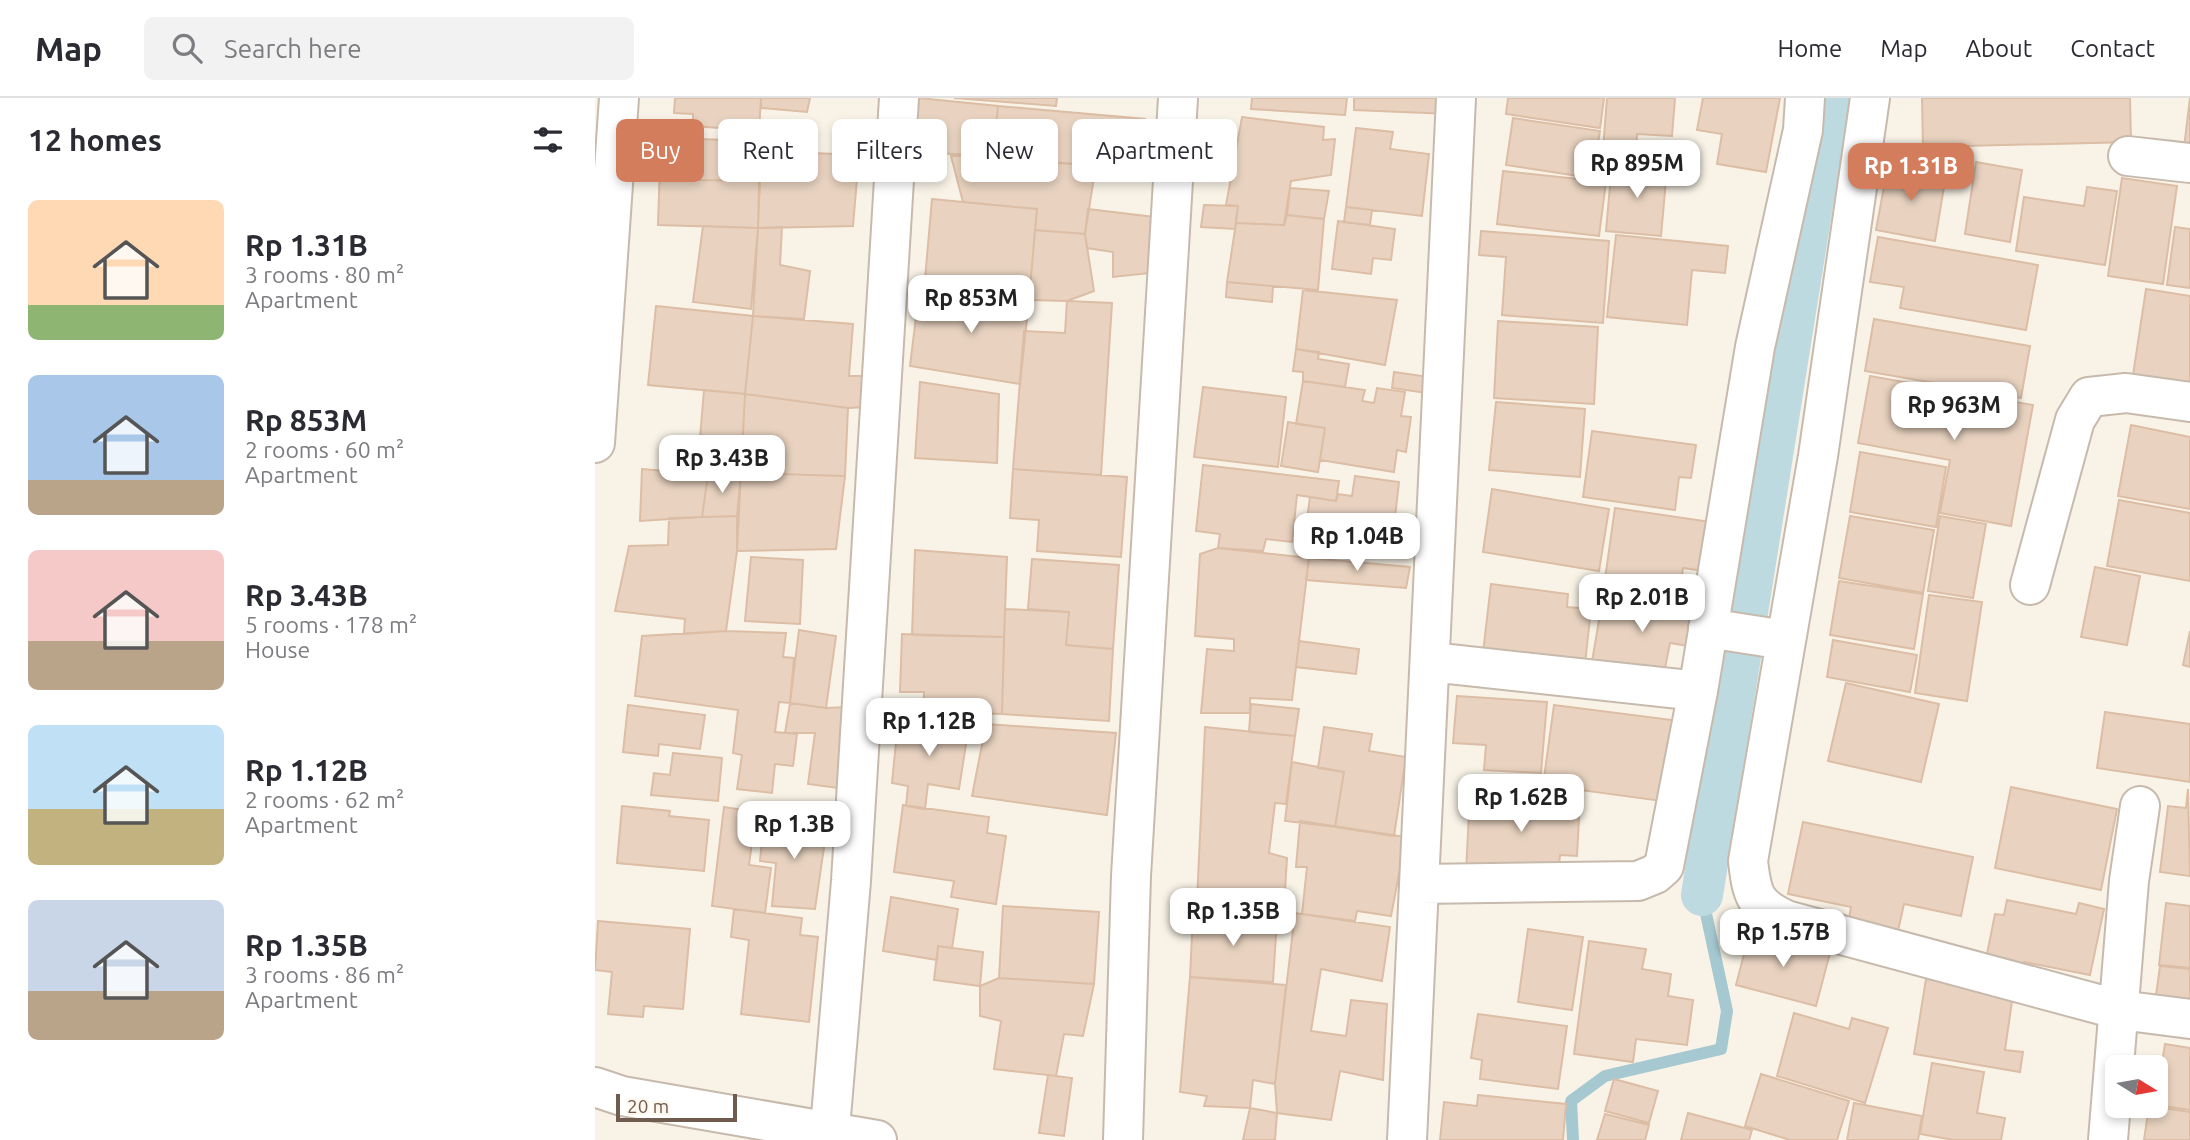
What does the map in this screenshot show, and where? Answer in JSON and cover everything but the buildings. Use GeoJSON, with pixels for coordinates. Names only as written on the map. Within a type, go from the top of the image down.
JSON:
{"type":"FeatureCollection","features":[{"type":"Feature","properties":{"kind":"street"},"geometry":{"type":"LineString","coordinates":[[595,443],[619,98]]}},
{"type":"Feature","properties":{"kind":"street"},"geometry":{"type":"LineString","coordinates":[[830,1136],[851,881],[899,98]]}},
{"type":"Feature","properties":{"kind":"street"},"geometry":{"type":"LineString","coordinates":[[1123,1140],[1131,876],[1178,98]]}},
{"type":"Feature","properties":{"kind":"street"},"geometry":{"type":"LineString","coordinates":[[1407,1140],[1456,98]]}},
{"type":"Feature","properties":{"kind":"street"},"geometry":{"type":"LineString","coordinates":[[1420,884],[1638,881],[1655,874],[1664,866],[1712,629],[1755,347],[1803,130],[1805,98]]}},
{"type":"Feature","properties":{"kind":"street"},"geometry":{"type":"LineString","coordinates":[[1870,98],[1818,456],[1775,638],[1748,861],[1751,891],[1765,911],[1799,924],[2120,1010],[2190,1019]]}},
{"type":"Feature","properties":{"kind":"street"},"geometry":{"type":"LineString","coordinates":[[2128,156],[2190,163]]}},
{"type":"Feature","properties":{"kind":"street"},"geometry":{"type":"LineString","coordinates":[[2030,585],[2075,420],[2089,397],[2126,393],[2190,402]]}},
{"type":"Feature","properties":{"kind":"street"},"geometry":{"type":"LineString","coordinates":[[1712,629],[1775,638]]}},
{"type":"Feature","properties":{"kind":"street"},"geometry":{"type":"LineString","coordinates":[[1431,662],[1698,691]]}},
{"type":"Feature","properties":{"kind":"street"},"geometry":{"type":"LineString","coordinates":[[2108,1140],[2129,881],[2140,806]]}},
{"type":"Feature","properties":{"kind":"street"},"geometry":{"type":"LineString","coordinates":[[595,1087],[622,1096],[830,1136],[877,1140]]}},
{"type":"Feature","properties":{"kind":"waterway"},"geometry":{"type":"LineString","coordinates":[[1702,895],[1829,98]]}},
{"type":"Feature","properties":{"kind":"waterway"},"geometry":{"type":"LineString","coordinates":[[1573,1140],[1571,1101],[1605,1076],[1721,1049],[1727,1011],[1702,895]]}}]}
